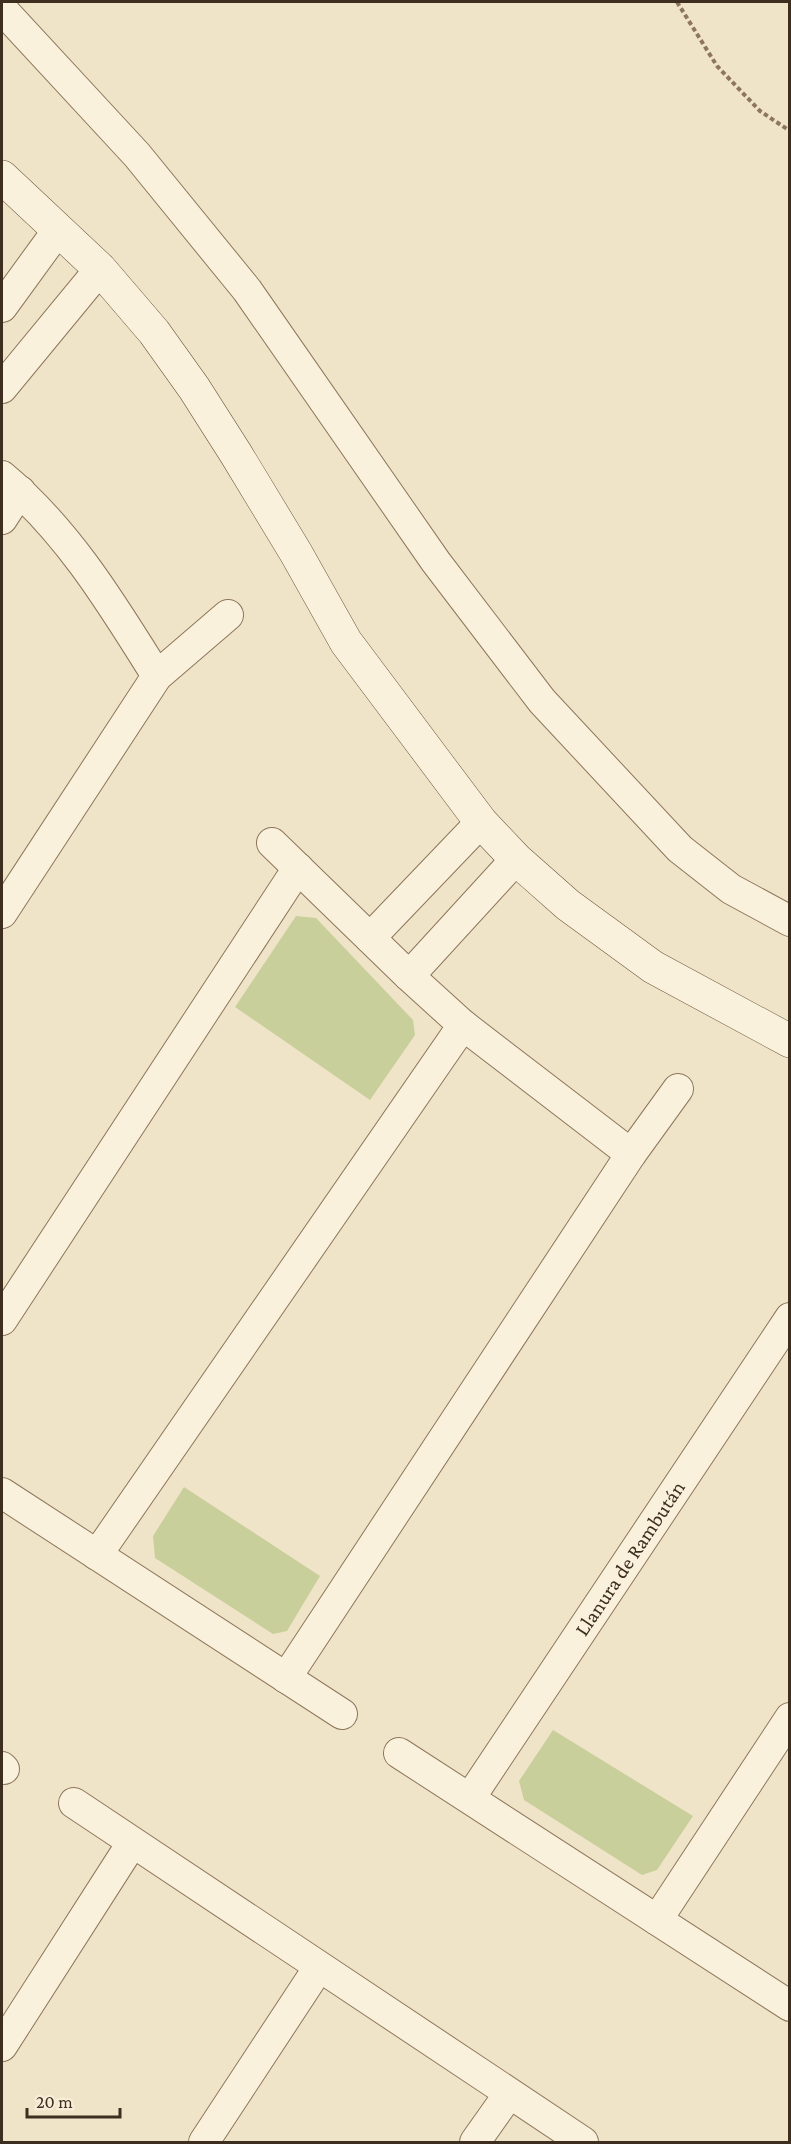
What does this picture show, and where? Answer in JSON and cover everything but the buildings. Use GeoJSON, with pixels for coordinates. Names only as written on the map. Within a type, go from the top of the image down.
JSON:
{"type":"FeatureCollection","features":[{"type":"Feature","properties":{"kind":"street"},"geometry":{"type":"LineString","coordinates":[[2,9],[138,155],[247,290],[436,562],[542,701],[680,849],[731,888],[789,921]]}},
{"type":"Feature","properties":{"kind":"street"},"geometry":{"type":"LineString","coordinates":[[2,177],[100,269],[154,333],[194,388],[296,553],[346,642],[481,822],[516,859],[568,905],[653,967],[789,1041]]}},
{"type":"Feature","properties":{"kind":"street"},"geometry":{"type":"LineString","coordinates":[[2,307],[58,230]]}},
{"type":"Feature","properties":{"kind":"street"},"geometry":{"type":"LineString","coordinates":[[2,388],[100,269]]}},
{"type":"Feature","properties":{"kind":"street"},"geometry":{"type":"LineString","coordinates":[[2,519],[11,483]]}},
{"type":"Feature","properties":{"kind":"street"},"geometry":{"type":"LineString","coordinates":[[11,483],[73,548],[157,676]]}},
{"type":"Feature","properties":{"kind":"street"},"geometry":{"type":"LineString","coordinates":[[2,913],[157,676],[228,615]]}},
{"type":"Feature","properties":{"kind":"street"},"geometry":{"type":"LineString","coordinates":[[370,938],[481,822]]}},
{"type":"Feature","properties":{"kind":"street"},"geometry":{"type":"LineString","coordinates":[[272,843],[463,1025],[631,1154]]}},
{"type":"Feature","properties":{"kind":"street"},"geometry":{"type":"LineString","coordinates":[[409,976],[516,859]]}},
{"type":"Feature","properties":{"kind":"street"},"geometry":{"type":"LineString","coordinates":[[2,1320],[298,868]]}},
{"type":"Feature","properties":{"kind":"street"},"geometry":{"type":"LineString","coordinates":[[97,1555],[463,1025]]}},
{"type":"Feature","properties":{"kind":"street"},"geometry":{"type":"LineString","coordinates":[[286,1678],[631,1154],[678,1089]]}},
{"type":"Feature","properties":{"kind":"street","name":"Llanura de Rambután"},"geometry":{"type":"LineString","coordinates":[[470,1798],[789,1318]]}},
{"type":"Feature","properties":{"kind":"street"},"geometry":{"type":"LineString","coordinates":[[2,1493],[342,1714]]}},
{"type":"Feature","properties":{"kind":"street"},"geometry":{"type":"LineString","coordinates":[[657,1920],[789,1718]]}},
{"type":"Feature","properties":{"kind":"street"},"geometry":{"type":"LineString","coordinates":[[399,1753],[789,2006]]}},
{"type":"Feature","properties":{"kind":"street"},"geometry":{"type":"LineString","coordinates":[[74,1803],[583,2142]]}},
{"type":"Feature","properties":{"kind":"street"},"geometry":{"type":"LineString","coordinates":[[2,2046],[132,1843]]}},
{"type":"Feature","properties":{"kind":"street"},"geometry":{"type":"LineString","coordinates":[[204,2142],[319,1967]]}},
{"type":"Feature","properties":{"kind":"street"},"geometry":{"type":"LineString","coordinates":[[476,2142],[509,2094]]}},
{"type":"Feature","properties":{"kind":"path"},"geometry":{"type":"LineString","coordinates":[[677,2],[717,66],[760,111],[789,130]]}},
{"type":"Feature","properties":{"kind":"green space"},"geometry":{"type":"Polygon","coordinates":[[[296,916],[316,918],[413,1020],[415,1035],[370,1100],[235,1007],[296,916]]]}},
{"type":"Feature","properties":{"kind":"green space"},"geometry":{"type":"Polygon","coordinates":[[[184,1487],[320,1576],[287,1631],[273,1634],[155,1558],[153,1536],[184,1487]]]}},
{"type":"Feature","properties":{"kind":"green space"},"geometry":{"type":"Polygon","coordinates":[[[553,1730],[693,1816],[657,1870],[642,1875],[524,1800],[519,1781],[553,1730]]]}}]}
